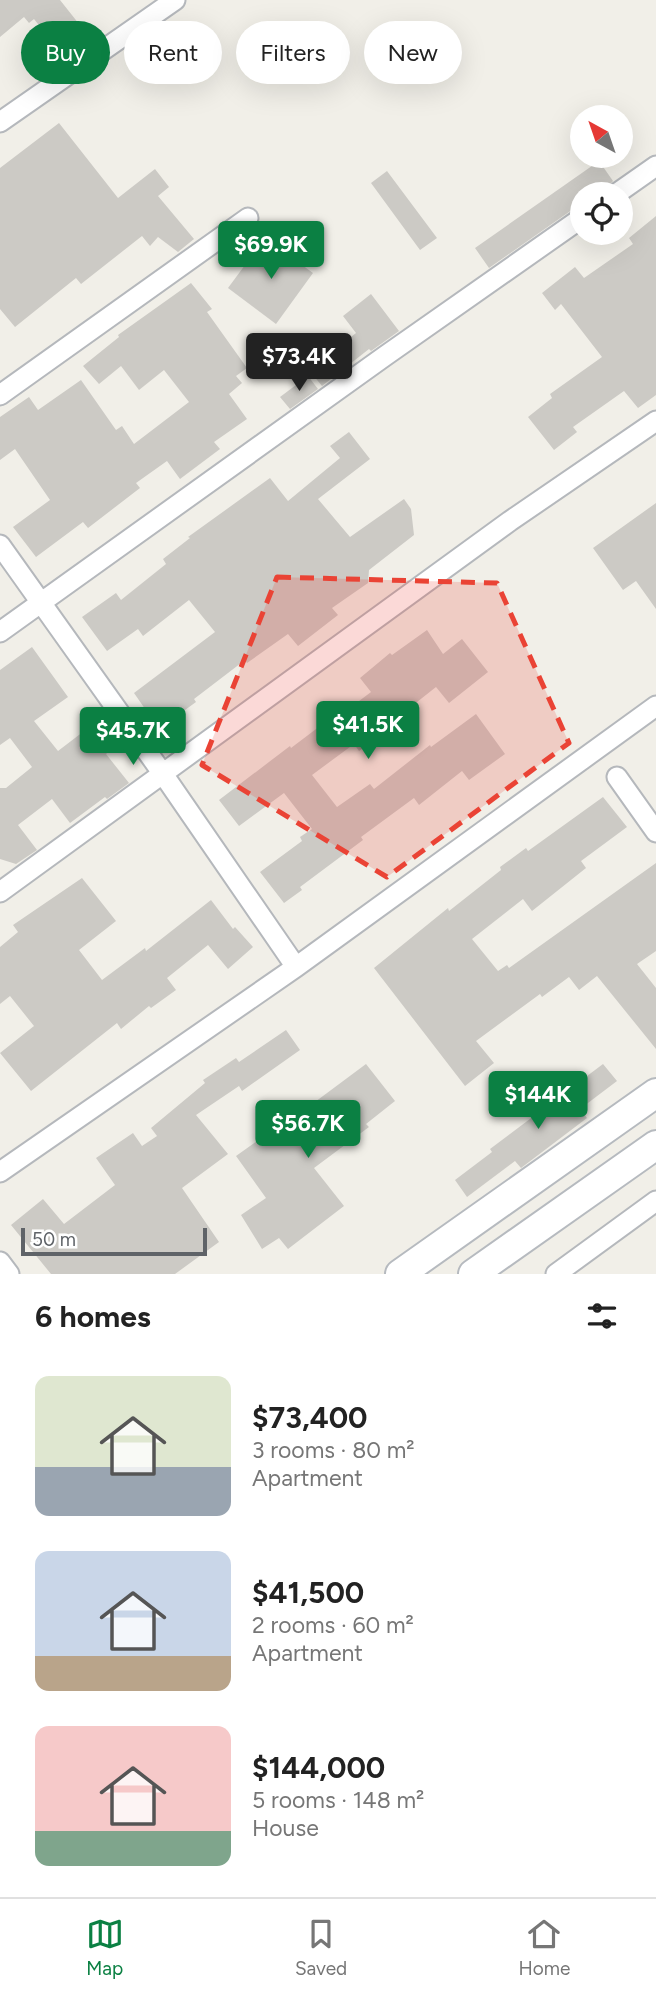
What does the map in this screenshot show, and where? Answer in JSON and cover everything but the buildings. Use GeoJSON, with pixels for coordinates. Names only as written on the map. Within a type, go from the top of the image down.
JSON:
{"type":"FeatureCollection","features":[{"type":"Feature","properties":{"kind":"main road"},"geometry":{"type":"LineString","coordinates":[[400,1274],[656,1093]]}},
{"type":"Feature","properties":{"kind":"main road"},"geometry":{"type":"LineString","coordinates":[[473,1274],[654,1151]]}},
{"type":"Feature","properties":{"kind":"street"},"geometry":{"type":"LineString","coordinates":[[0,122],[175,0]]}},
{"type":"Feature","properties":{"kind":"street"},"geometry":{"type":"LineString","coordinates":[[633,182],[656,166]]}},
{"type":"Feature","properties":{"kind":"street"},"geometry":{"type":"LineString","coordinates":[[0,394],[248,218]]}},
{"type":"Feature","properties":{"kind":"street"},"geometry":{"type":"LineString","coordinates":[[0,632],[570,226]]}},
{"type":"Feature","properties":{"kind":"street"},"geometry":{"type":"LineString","coordinates":[[0,892],[510,522],[656,421]]}},
{"type":"Feature","properties":{"kind":"street"},"geometry":{"type":"LineString","coordinates":[[0,545],[296,967]]}},
{"type":"Feature","properties":{"kind":"street"},"geometry":{"type":"LineString","coordinates":[[0,1172],[296,967],[656,706]]}},
{"type":"Feature","properties":{"kind":"street"},"geometry":{"type":"LineString","coordinates":[[617,777],[656,832]]}},
{"type":"Feature","properties":{"kind":"street"},"geometry":{"type":"LineString","coordinates":[[556,1274],[656,1201]]}},
{"type":"Feature","properties":{"kind":"street"},"geometry":{"type":"LineString","coordinates":[[0,1262],[9,1274]]}},
{"type":"Feature","properties":{"kind":"highlighted area"},"geometry":{"type":"Polygon","coordinates":[[[277,577],[497,583],[569,743],[387,877],[202,765],[277,577]]]}}]}
